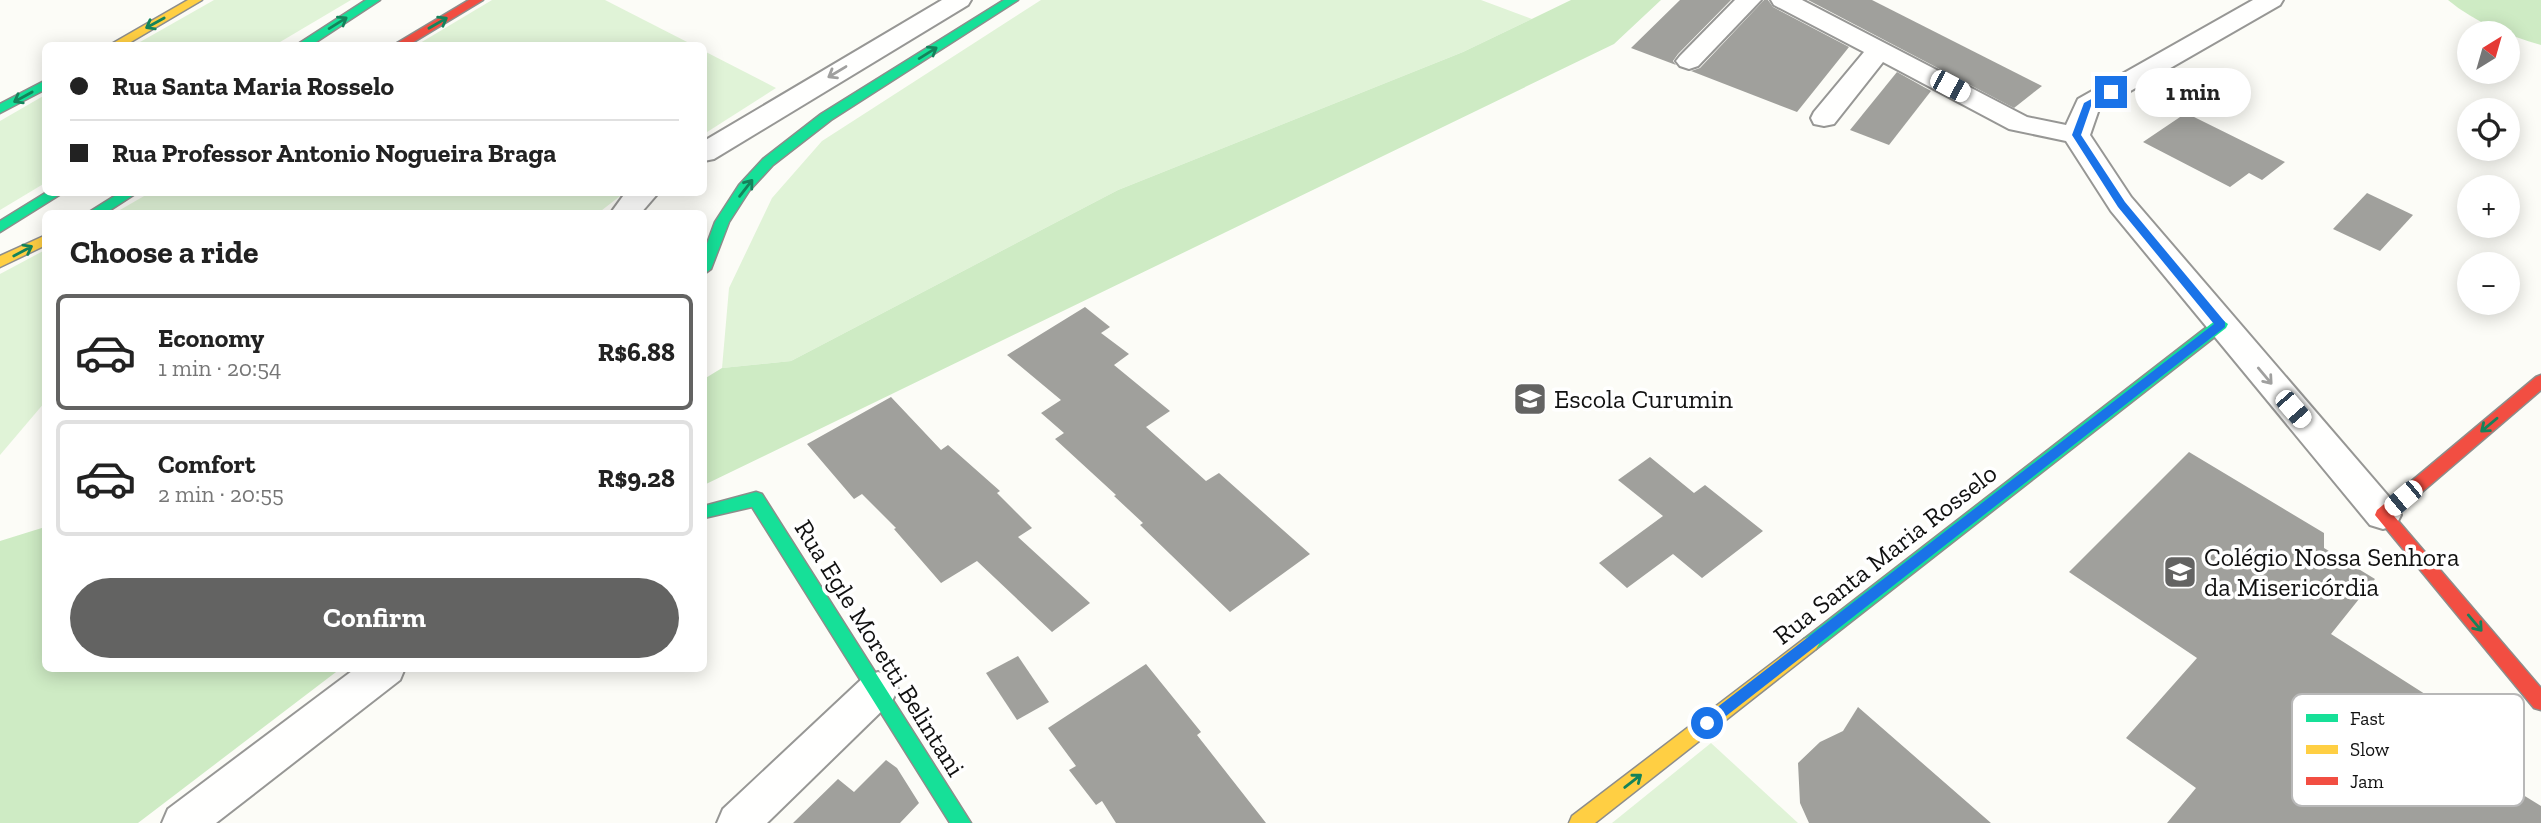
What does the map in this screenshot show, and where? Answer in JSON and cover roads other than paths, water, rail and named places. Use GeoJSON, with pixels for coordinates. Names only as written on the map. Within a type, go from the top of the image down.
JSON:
{"type":"FeatureCollection","features":[{"type":"Feature","properties":{"kind":"street"},"geometry":{"type":"LineString","coordinates":[[121,42],[196,0]]}},
{"type":"Feature","properties":{"kind":"street"},"geometry":{"type":"LineString","coordinates":[[307,42],[374,0]]}},
{"type":"Feature","properties":{"kind":"street"},"geometry":{"type":"LineString","coordinates":[[405,42],[477,0]]}},
{"type":"Feature","properties":{"kind":"street"},"geometry":{"type":"LineString","coordinates":[[707,151],[959,0]]}},
{"type":"Feature","properties":{"kind":"street"},"geometry":{"type":"LineString","coordinates":[[707,254],[713,225],[744,188],[796,138],[1013,0]]}},
{"type":"Feature","properties":{"kind":"street"},"geometry":{"type":"LineString","coordinates":[[1689,61],[1749,0]]}},
{"type":"Feature","properties":{"kind":"street"},"geometry":{"type":"LineString","coordinates":[[1783,0],[2019,122],[2076,135],[2121,204],[2541,702]]}},
{"type":"Feature","properties":{"kind":"street"},"geometry":{"type":"LineString","coordinates":[[2076,135],[2087,105],[2271,0]]}},
{"type":"Feature","properties":{"kind":"street"},"geometry":{"type":"LineString","coordinates":[[1824,118],[1880,49]]}},
{"type":"Feature","properties":{"kind":"street"},"geometry":{"type":"LineString","coordinates":[[0,110],[42,86]]}},
{"type":"Feature","properties":{"kind":"street"},"geometry":{"type":"LineString","coordinates":[[0,228],[52,196]]}},
{"type":"Feature","properties":{"kind":"street"},"geometry":{"type":"LineString","coordinates":[[100,210],[125,196]]}},
{"type":"Feature","properties":{"kind":"street"},"geometry":{"type":"LineString","coordinates":[[0,262],[42,241]]}},
{"type":"Feature","properties":{"kind":"street","name":"Rua Santa Maria Rosselo"},"geometry":{"type":"LineString","coordinates":[[1579,823],[2221,324]]}},
{"type":"Feature","properties":{"kind":"street"},"geometry":{"type":"LineString","coordinates":[[2383,515],[2541,381]]}},
{"type":"Feature","properties":{"kind":"street","name":"Rua Egle Moretti Belintani"},"geometry":{"type":"LineString","coordinates":[[707,511],[757,499],[961,823]]}},
{"type":"Feature","properties":{"kind":"street"},"geometry":{"type":"LineString","coordinates":[[183,823],[381,672]]}},
{"type":"Feature","properties":{"kind":"street"},"geometry":{"type":"LineString","coordinates":[[738,823],[878,689]]}},
{"type":"Feature","properties":{"kind":"place","name":"Escola Curumin"},"geometry":{"type":"Point","coordinates":[1530,399]}},
{"type":"Feature","properties":{"kind":"place","name":"Colégio Nossa Senhora da Misericórdia"},"geometry":{"type":"Point","coordinates":[2180,572]}}]}
